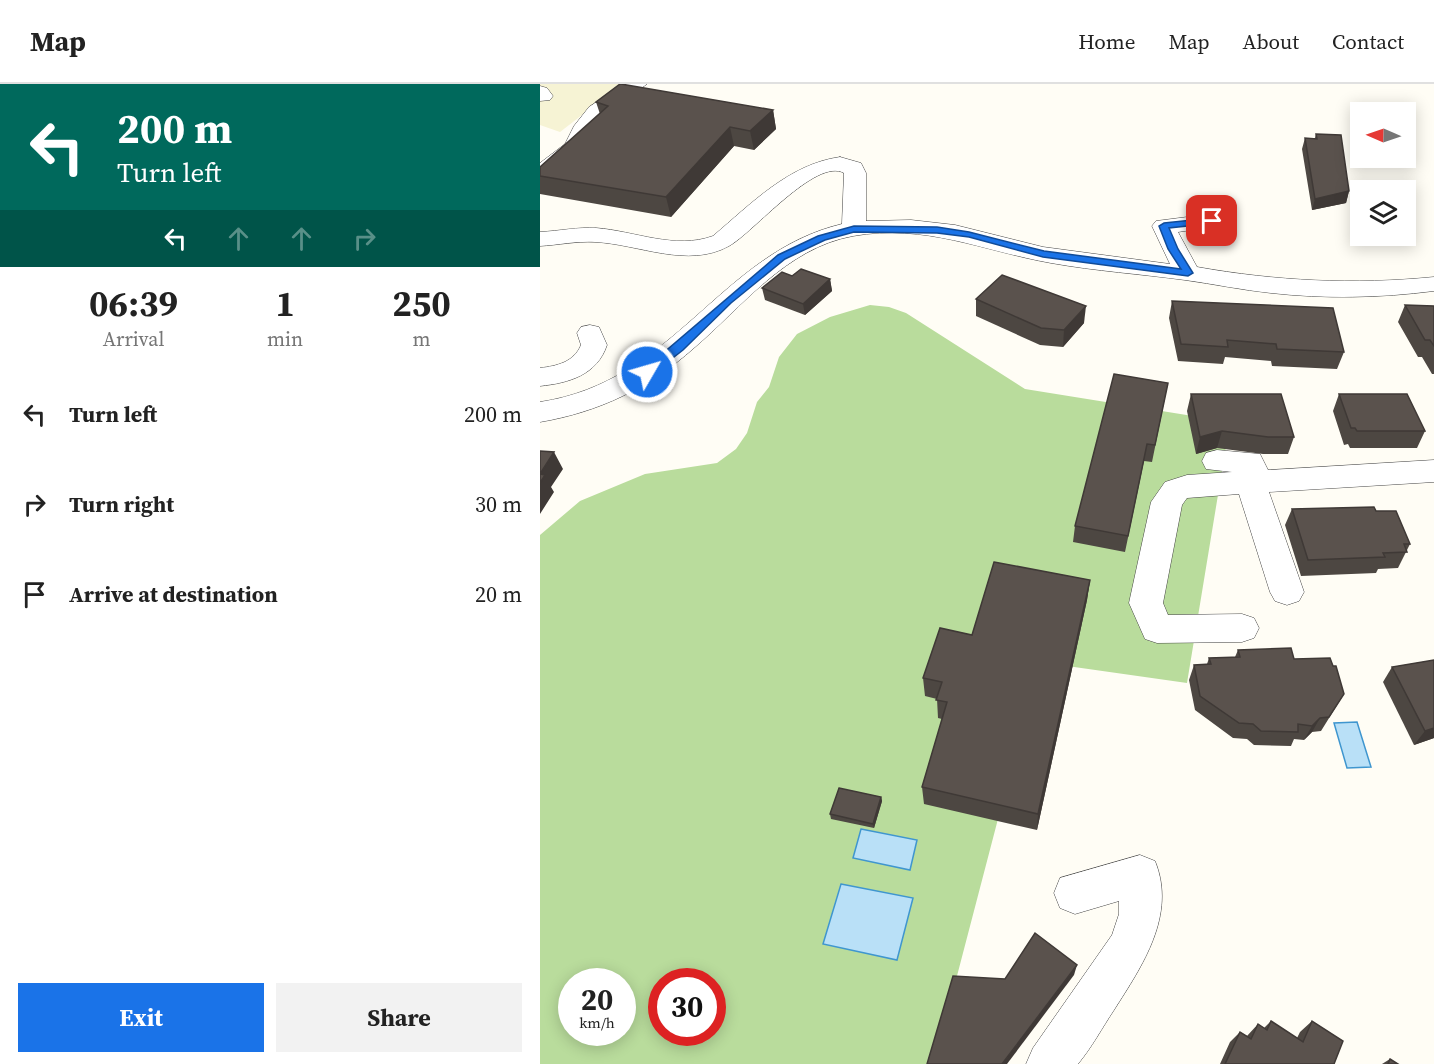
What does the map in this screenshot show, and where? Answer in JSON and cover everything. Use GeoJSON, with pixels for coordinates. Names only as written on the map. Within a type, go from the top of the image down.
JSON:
{"type":"FeatureCollection","features":[{"type":"Feature","properties":{"kind":"street"},"geometry":{"type":"LineString","coordinates":[[540,174],[574,147],[584,126],[596,111],[636,84]]}},
{"type":"Feature","properties":{"kind":"street"},"geometry":{"type":"LineString","coordinates":[[540,239],[598,235],[667,246],[714,246],[726,240],[742,224],[817,166],[841,162],[854,168],[855,173],[854,229]]}},
{"type":"Feature","properties":{"kind":"street"},"geometry":{"type":"LineString","coordinates":[[1188,273],[1173,249],[1164,226],[1212,221]]}},
{"type":"Feature","properties":{"kind":"street"},"geometry":{"type":"LineString","coordinates":[[540,412],[590,401],[620,388],[679,348],[727,301],[781,257],[822,238],[854,229],[905,228],[969,234],[1043,254],[1246,283],[1320,290],[1389,290],[1434,284]]}},
{"type":"Feature","properties":{"kind":"street"},"geometry":{"type":"LineString","coordinates":[[540,377],[570,371],[585,360],[594,345],[590,333]]}},
{"type":"Feature","properties":{"kind":"street"},"geometry":{"type":"LineString","coordinates":[[1217,461],[1249,462],[1287,592]]}},
{"type":"Feature","properties":{"kind":"street"},"geometry":{"type":"LineString","coordinates":[[1242,628],[1157,629],[1146,603],[1167,502],[1176,490],[1187,486],[1434,471]]}},
{"type":"Feature","properties":{"kind":"street"},"geometry":{"type":"LineString","coordinates":[[1049,1064],[1066,1043],[1130,946],[1140,914],[1140,875],[1075,893]]}},
{"type":"Feature","properties":{"kind":"shaded area"},"geometry":{"type":"Polygon","coordinates":[[[540,84],[622,84],[560,132],[540,125],[540,84]]]}},
{"type":"Feature","properties":{"kind":"green space"},"geometry":{"type":"Polygon","coordinates":[[[870,305],[889,307],[906,313],[1025,389],[1230,422],[1187,683],[1039,662],[934,1064],[540,1064],[540,535],[580,501],[645,474],[717,463],[736,449],[747,433],[757,402],[769,387],[779,357],[797,334],[830,317],[870,305]]]}},
{"type":"Feature","properties":{"kind":"water"},"geometry":{"type":"Polygon","coordinates":[[[1357,722],[1371,767],[1347,768],[1334,723],[1357,722]]]}},
{"type":"Feature","properties":{"kind":"water"},"geometry":{"type":"Polygon","coordinates":[[[861,829],[917,840],[910,870],[853,858],[861,829]]]}},
{"type":"Feature","properties":{"kind":"water"},"geometry":{"type":"Polygon","coordinates":[[[841,884],[913,898],[897,960],[823,944],[841,884]]]}},
{"type":"Feature","properties":{"kind":"building"},"geometry":{"type":"Polygon","coordinates":[[[620,84],[773,110],[750,131],[730,127],[666,197],[540,176],[540,167],[608,106],[596,102],[620,84]]]}},
{"type":"Feature","properties":{"kind":"building"},"geometry":{"type":"Polygon","coordinates":[[[1316,134],[1341,135],[1349,191],[1315,199],[1305,138],[1317,139],[1316,134]]]}},
{"type":"Feature","properties":{"kind":"building"},"geometry":{"type":"Polygon","coordinates":[[[801,269],[830,279],[803,304],[762,288],[782,272],[792,276],[801,269]]]}},
{"type":"Feature","properties":{"kind":"building"},"geometry":{"type":"Polygon","coordinates":[[[1002,275],[1086,306],[1064,330],[1041,328],[976,299],[1002,275]]]}},
{"type":"Feature","properties":{"kind":"building"},"geometry":{"type":"Polygon","coordinates":[[[1172,301],[1333,308],[1344,352],[1277,349],[1276,344],[1227,340],[1228,347],[1181,344],[1172,301]]]}},
{"type":"Feature","properties":{"kind":"building"},"geometry":{"type":"Polygon","coordinates":[[[1405,305],[1434,306],[1434,346],[1430,340],[1425,340],[1405,305]]]}},
{"type":"Feature","properties":{"kind":"building"},"geometry":{"type":"Polygon","coordinates":[[[1114,374],[1168,383],[1155,445],[1147,444],[1128,536],[1075,526],[1114,374]]]}},
{"type":"Feature","properties":{"kind":"building"},"geometry":{"type":"Polygon","coordinates":[[[1191,394],[1281,394],[1294,437],[1268,437],[1222,431],[1200,437],[1191,394]]]}},
{"type":"Feature","properties":{"kind":"building"},"geometry":{"type":"Polygon","coordinates":[[[1339,394],[1407,394],[1425,431],[1357,431],[1351,428],[1339,394]]]}},
{"type":"Feature","properties":{"kind":"building"},"geometry":{"type":"Polygon","coordinates":[[[540,451],[554,452],[540,474],[540,451]]]}},
{"type":"Feature","properties":{"kind":"building"},"geometry":{"type":"Polygon","coordinates":[[[1374,507],[1376,511],[1396,511],[1410,544],[1404,544],[1407,552],[1383,553],[1385,557],[1308,560],[1292,509],[1374,507]]]}},
{"type":"Feature","properties":{"kind":"building"},"geometry":{"type":"Polygon","coordinates":[[[994,562],[1090,580],[1038,814],[922,787],[947,702],[936,700],[942,682],[923,678],[940,628],[972,635],[994,562]]]}},
{"type":"Feature","properties":{"kind":"building"},"geometry":{"type":"Polygon","coordinates":[[[1291,648],[1294,659],[1330,658],[1333,666],[1336,666],[1344,694],[1329,717],[1320,718],[1312,726],[1298,724],[1298,732],[1261,731],[1253,724],[1239,723],[1200,696],[1194,665],[1211,664],[1209,658],[1240,657],[1238,650],[1291,648]]]}},
{"type":"Feature","properties":{"kind":"building"},"geometry":{"type":"Polygon","coordinates":[[[1434,660],[1434,728],[1425,731],[1392,667],[1434,660]]]}},
{"type":"Feature","properties":{"kind":"building"},"geometry":{"type":"Polygon","coordinates":[[[839,788],[881,797],[873,824],[830,814],[839,788]]]}},
{"type":"Feature","properties":{"kind":"building"},"geometry":{"type":"Polygon","coordinates":[[[1035,933],[1077,965],[1002,1064],[927,1064],[953,976],[1005,979],[1035,933]]]}},
{"type":"Feature","properties":{"kind":"building"},"geometry":{"type":"Polygon","coordinates":[[[1271,1021],[1303,1042],[1312,1021],[1343,1041],[1334,1064],[1225,1064],[1240,1032],[1251,1039],[1258,1024],[1267,1030],[1271,1021]]]}},
{"type":"Feature","properties":{"kind":"building"},"geometry":{"type":"Polygon","coordinates":[[[1390,1059],[1398,1064],[1388,1064],[1390,1059]]]}},
{"type":"Feature","properties":{"kind":"route"},"geometry":{"type":"LineString","coordinates":[[647,372],[679,348],[727,301],[781,257],[802,245],[854,229],[905,228],[969,234],[1000,245],[1043,254],[1188,273],[1173,249],[1164,226],[1212,221]]}}]}
